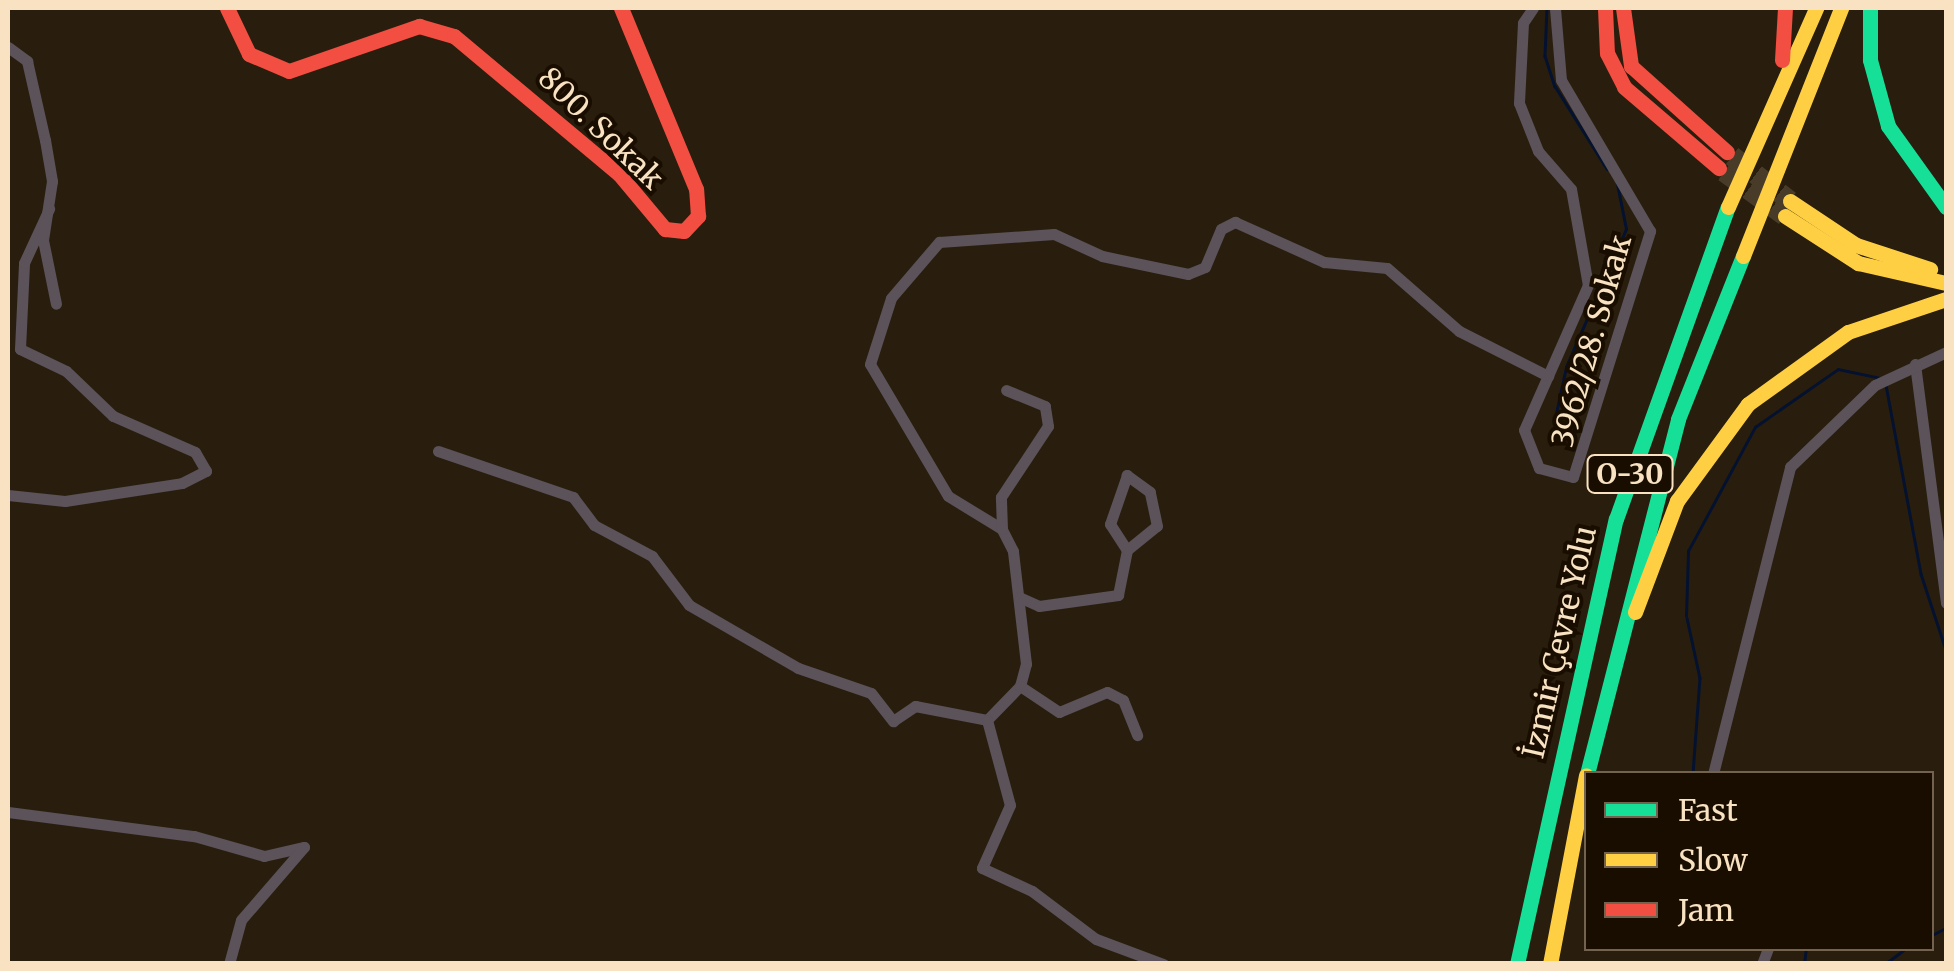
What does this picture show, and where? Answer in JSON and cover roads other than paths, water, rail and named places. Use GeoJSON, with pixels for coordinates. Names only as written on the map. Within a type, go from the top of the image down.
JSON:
{"type":"FeatureCollection","features":[{"type":"Feature","properties":{"kind":"main road","name":"800. Sokak"},"geometry":{"type":"LineString","coordinates":[[228,8],[249,54],[289,72],[419,26],[454,36],[618,174],[665,229],[684,231],[698,216],[696,189],[621,8]]}},
{"type":"Feature","properties":{"kind":"main road"},"geometry":{"type":"LineString","coordinates":[[1605,8],[1604,41],[1624,87],[1718,168]]}},
{"type":"Feature","properties":{"kind":"main road"},"geometry":{"type":"LineString","coordinates":[[1622,8],[1631,66],[1727,152]]}},
{"type":"Feature","properties":{"kind":"main road"},"geometry":{"type":"LineString","coordinates":[[1736,184],[1786,49],[1785,8]]}},
{"type":"Feature","properties":{"kind":"main road","name":"İzmir Çevre Yolu"},"geometry":{"type":"LineString","coordinates":[[1517,964],[1616,519],[1736,184],[1816,8]]}},
{"type":"Feature","properties":{"kind":"main road","name":"İzmir Çevre Yolu"},"geometry":{"type":"LineString","coordinates":[[1590,771],[1678,418],[1840,8]]}},
{"type":"Feature","properties":{"kind":"main road"},"geometry":{"type":"LineString","coordinates":[[1870,8],[1870,60],[1888,126],[1946,206]]}},
{"type":"Feature","properties":{"kind":"main road"},"geometry":{"type":"LineString","coordinates":[[1946,271],[1884,259],[1787,208],[1858,263],[1946,283]]}},
{"type":"Feature","properties":{"kind":"main road"},"geometry":{"type":"LineString","coordinates":[[1590,771],[1652,556],[1720,435],[1814,352],[1884,316],[1946,298]]}},
{"type":"Feature","properties":{"kind":"main road","name":"İzmir Çevre Yolu"},"geometry":{"type":"LineString","coordinates":[[1550,964],[1584,797]]}},
{"type":"Feature","properties":{"kind":"main road"},"geometry":{"type":"LineString","coordinates":[[1573,847],[1584,803]]}},
{"type":"Feature","properties":{"kind":"street","name":"3962/28. Sokak"},"geometry":{"type":"LineString","coordinates":[[1534,8],[1523,23],[1519,103],[1538,151],[1571,189],[1588,265],[1588,285],[1524,430],[1526,447],[1540,468],[1573,477],[1650,231],[1561,80],[1555,8]]}},
{"type":"Feature","properties":{"kind":"street"},"geometry":{"type":"LineString","coordinates":[[8,46],[32,78],[49,209],[43,240],[56,304]]}},
{"type":"Feature","properties":{"kind":"street"},"geometry":{"type":"LineString","coordinates":[[8,495],[64,500],[182,483],[206,471],[194,452],[113,416],[66,371],[20,349],[24,263],[49,209]]}},
{"type":"Feature","properties":{"kind":"street"},"geometry":{"type":"LineString","coordinates":[[1002,529],[948,496],[872,377],[891,298],[912,265],[948,239],[1054,234],[1102,256],[1188,274],[1205,267],[1221,230],[1236,222],[1324,262],[1386,268],[1459,331],[1548,376]]}},
{"type":"Feature","properties":{"kind":"street"},"geometry":{"type":"LineString","coordinates":[[1714,771],[1790,467],[1874,385],[1946,352]]}},
{"type":"Feature","properties":{"kind":"street"},"geometry":{"type":"LineString","coordinates":[[1915,364],[1946,604]]}},
{"type":"Feature","properties":{"kind":"street"},"geometry":{"type":"LineString","coordinates":[[986,720],[1020,686],[1019,597],[1002,529],[1001,497],[1048,426],[1045,406],[1006,390]]}},
{"type":"Feature","properties":{"kind":"street"},"geometry":{"type":"LineString","coordinates":[[438,450],[572,497],[594,525],[652,556],[690,605],[798,668],[870,693],[892,722],[915,706],[986,720]]}},
{"type":"Feature","properties":{"kind":"street"},"geometry":{"type":"LineString","coordinates":[[1019,597],[1039,606],[1110,600],[1127,550],[1157,526],[1150,492],[1128,475],[1110,524],[1127,550]]}},
{"type":"Feature","properties":{"kind":"street"},"geometry":{"type":"LineString","coordinates":[[1020,686],[1059,712],[1107,692],[1123,700],[1137,734]]}},
{"type":"Feature","properties":{"kind":"street"},"geometry":{"type":"LineString","coordinates":[[986,720],[1010,805],[982,868],[1032,891],[1096,940],[1163,964]]}},
{"type":"Feature","properties":{"kind":"street"},"geometry":{"type":"LineString","coordinates":[[8,812],[30,822],[194,836],[264,856],[304,847],[241,920],[229,964]]}},
{"type":"Feature","properties":{"kind":"waterway"},"geometry":{"type":"LineString","coordinates":[[1547,8],[1545,56],[1555,86],[1607,169]]}},
{"type":"Feature","properties":{"kind":"waterway"},"geometry":{"type":"LineString","coordinates":[[1574,450],[1555,418],[1566,367],[1626,229],[1617,184]]}},
{"type":"Feature","properties":{"kind":"waterway"},"geometry":{"type":"LineString","coordinates":[[1686,616],[1688,551],[1755,427],[1838,369],[1881,378]]}},
{"type":"Feature","properties":{"kind":"waterway"},"geometry":{"type":"LineString","coordinates":[[1886,385],[1921,574],[1946,650]]}},
{"type":"Feature","properties":{"kind":"waterway"},"geometry":{"type":"LineString","coordinates":[[1687,618],[1700,678],[1693,771]]}},
{"type":"Feature","properties":{"kind":"waterway"},"geometry":{"type":"LineString","coordinates":[[1934,934],[1946,928]]}},
{"type":"Feature","properties":{"kind":"waterway"},"geometry":{"type":"LineString","coordinates":[[1804,964],[1806,951]]}},
{"type":"Feature","properties":{"kind":"waterway"},"geometry":{"type":"LineString","coordinates":[[1885,964],[1902,951]]}},
{"type":"Feature","properties":{"kind":"tunnel"},"geometry":{"type":"LineString","coordinates":[[1732,156],[1790,201]]}},
{"type":"Feature","properties":{"kind":"tunnel"},"geometry":{"type":"LineString","coordinates":[[1724,172],[1785,216]]}}]}
